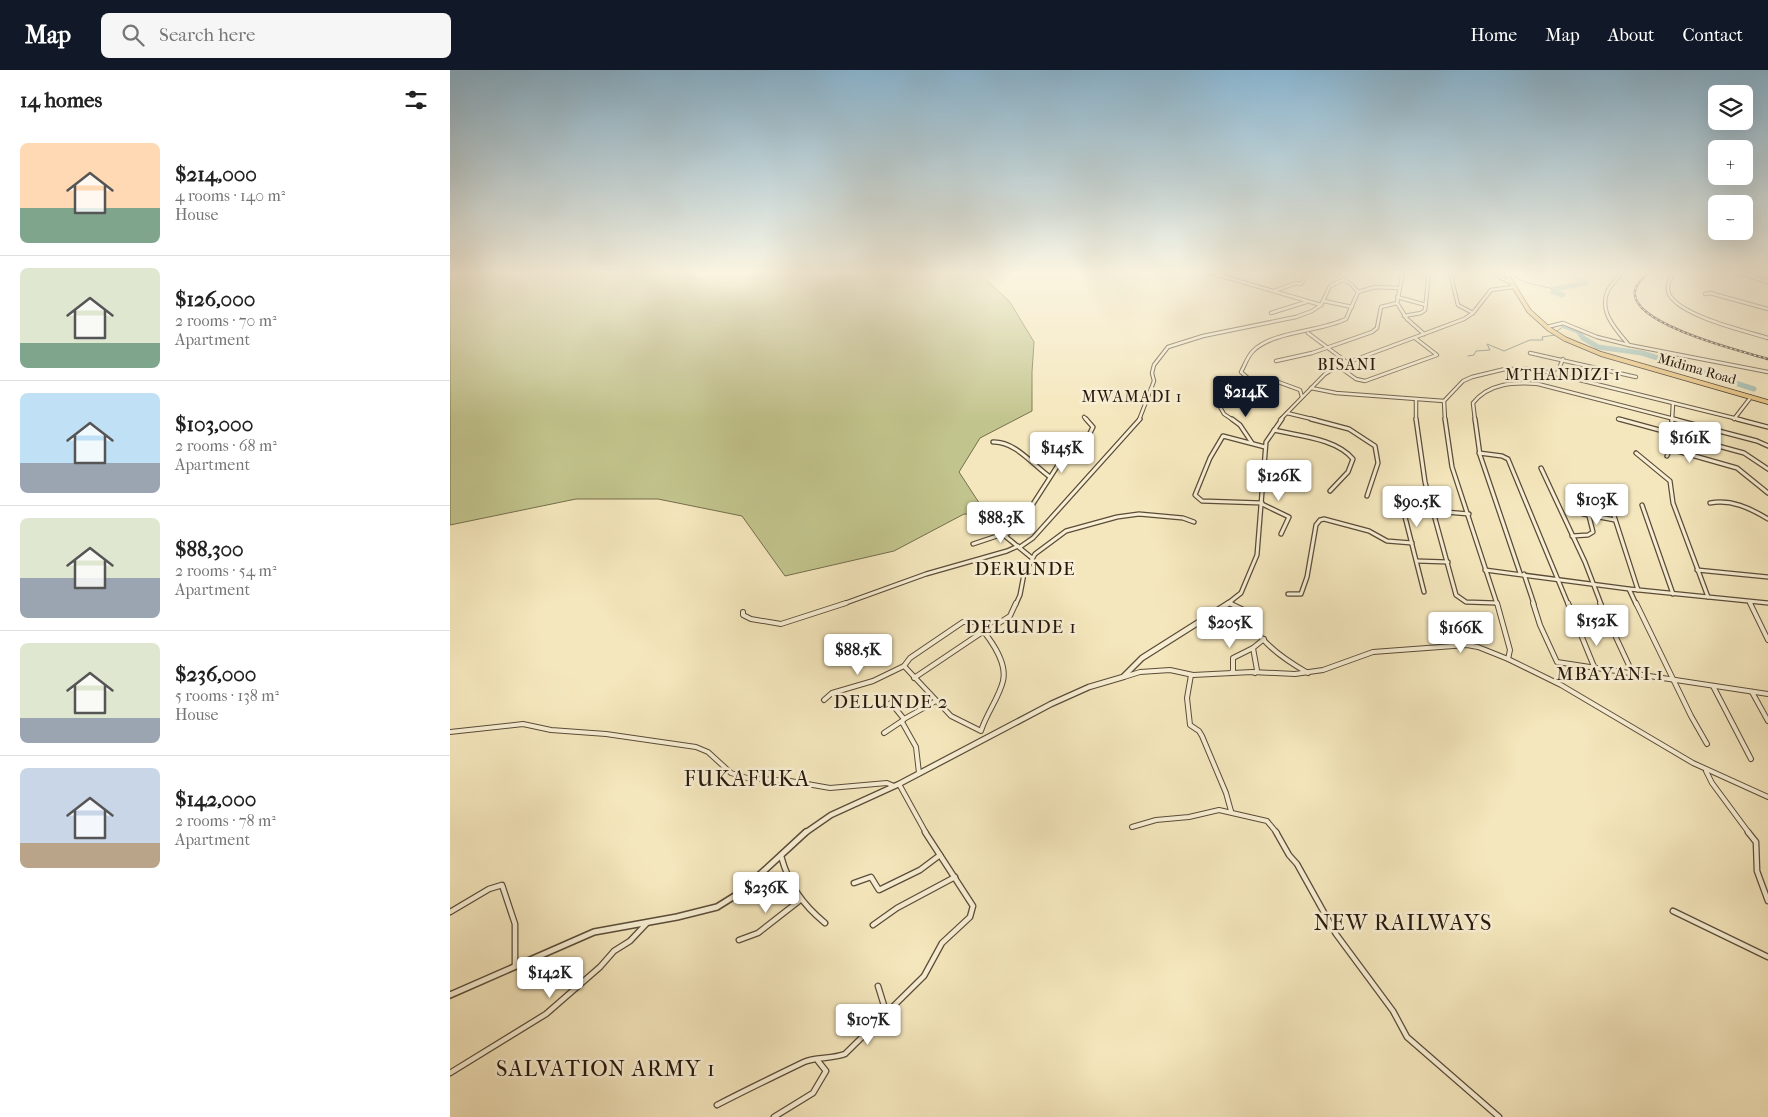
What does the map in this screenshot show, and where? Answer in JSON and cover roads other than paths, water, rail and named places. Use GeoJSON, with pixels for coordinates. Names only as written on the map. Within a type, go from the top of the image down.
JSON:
{"type":"FeatureCollection","features":[{"type":"Feature","properties":{"kind":"main road","name":"Midima Road"},"geometry":{"type":"LineString","coordinates":[[1540,321],[1570,341],[1605,356],[1768,402]]}},
{"type":"Feature","properties":{"kind":"street"},"geometry":{"type":"LineString","coordinates":[[743,612],[745,616],[751,619],[781,624],[816,614],[926,574],[1028,544],[1050,517],[1105,461],[1119,442],[1138,423],[1148,402],[1154,381],[1152,378],[1153,366],[1166,349],[1185,341],[1277,321]]}},
{"type":"Feature","properties":{"kind":"street"},"geometry":{"type":"LineString","coordinates":[[1302,397],[1300,390],[1270,379],[1249,379],[1241,372],[1251,353],[1258,347],[1344,321]]}},
{"type":"Feature","properties":{"kind":"street"},"geometry":{"type":"LineString","coordinates":[[1276,361],[1327,347],[1374,330],[1377,321]]}},
{"type":"Feature","properties":{"kind":"street"},"geometry":{"type":"LineString","coordinates":[[1409,321],[1425,335]]}},
{"type":"Feature","properties":{"kind":"street"},"geometry":{"type":"LineString","coordinates":[[1123,677],[1142,658],[1229,603],[1241,593],[1255,563],[1258,551],[1265,447],[1273,430],[1302,397],[1325,374],[1338,366],[1459,321]]}},
{"type":"Feature","properties":{"kind":"street"},"geometry":{"type":"LineString","coordinates":[[1611,321],[1629,345]]}},
{"type":"Feature","properties":{"kind":"street"},"geometry":{"type":"LineString","coordinates":[[1713,321],[1768,338]]}},
{"type":"Feature","properties":{"kind":"street"},"geometry":{"type":"LineString","coordinates":[[1547,327],[1563,323],[1597,337],[1629,345],[1768,372]]}},
{"type":"Feature","properties":{"kind":"street"},"geometry":{"type":"LineString","coordinates":[[1308,333],[1348,362]]}},
{"type":"Feature","properties":{"kind":"street"},"geometry":{"type":"LineString","coordinates":[[1338,366],[1356,379],[1367,380],[1437,355],[1415,338]]}},
{"type":"Feature","properties":{"kind":"street"},"geometry":{"type":"LineString","coordinates":[[1530,353],[1636,377]]}},
{"type":"Feature","properties":{"kind":"street"},"geometry":{"type":"LineString","coordinates":[[1557,373],[1563,359]]}},
{"type":"Feature","properties":{"kind":"street"},"geometry":{"type":"LineString","coordinates":[[1508,659],[1510,643],[1452,467],[1443,416],[1444,401],[1463,381],[1472,377],[1513,368],[1535,369],[1768,427]]}},
{"type":"Feature","properties":{"kind":"street"},"geometry":{"type":"LineString","coordinates":[[1768,446],[1757,440],[1530,383],[1513,384],[1488,391],[1474,401],[1474,419],[1479,453],[1522,574],[1555,659],[1563,664],[1768,694]]}},
{"type":"Feature","properties":{"kind":"street"},"geometry":{"type":"LineString","coordinates":[[1311,388],[1336,393],[1444,401]]}},
{"type":"Feature","properties":{"kind":"street"},"geometry":{"type":"LineString","coordinates":[[1734,419],[1751,396]]}},
{"type":"Feature","properties":{"kind":"street"},"geometry":{"type":"LineString","coordinates":[[1416,399],[1416,428],[1426,482],[1458,598],[1466,602],[1496,603]]}},
{"type":"Feature","properties":{"kind":"street"},"geometry":{"type":"LineString","coordinates":[[1667,456],[1670,449],[1673,403]]}},
{"type":"Feature","properties":{"kind":"street"},"geometry":{"type":"LineString","coordinates":[[1220,407],[1224,414],[1240,425],[1246,436],[1253,443]]}},
{"type":"Feature","properties":{"kind":"street"},"geometry":{"type":"LineString","coordinates":[[1287,413],[1349,429],[1373,444],[1377,451],[1378,464],[1367,496]]}},
{"type":"Feature","properties":{"kind":"street"},"geometry":{"type":"LineString","coordinates":[[973,544],[1007,533],[1020,522],[1052,472],[1064,458],[1082,447],[1090,436],[1093,427],[1084,417]]}},
{"type":"Feature","properties":{"kind":"street"},"geometry":{"type":"LineString","coordinates":[[1618,419],[1671,435],[1744,453],[1768,469]]}},
{"type":"Feature","properties":{"kind":"street"},"geometry":{"type":"LineString","coordinates":[[1273,430],[1334,445],[1350,454],[1353,459],[1348,472],[1330,491]]}},
{"type":"Feature","properties":{"kind":"street"},"geometry":{"type":"LineString","coordinates":[[1265,447],[1223,436],[1210,458],[1195,495],[1202,501],[1262,504],[1289,518],[1281,534]]}},
{"type":"Feature","properties":{"kind":"street"},"geometry":{"type":"LineString","coordinates":[[993,442],[1004,442],[1025,456],[1034,466],[1050,477]]}},
{"type":"Feature","properties":{"kind":"street"},"geometry":{"type":"LineString","coordinates":[[1670,449],[1737,468],[1768,493]]}},
{"type":"Feature","properties":{"kind":"street"},"geometry":{"type":"LineString","coordinates":[[1636,452],[1670,481],[1673,503],[1708,597]]}},
{"type":"Feature","properties":{"kind":"street"},"geometry":{"type":"LineString","coordinates":[[1479,453],[1502,456],[1508,459],[1595,669]]}},
{"type":"Feature","properties":{"kind":"street"},"geometry":{"type":"LineString","coordinates":[[1541,468],[1633,674]]}},
{"type":"Feature","properties":{"kind":"street"},"geometry":{"type":"LineString","coordinates":[[1606,491],[1638,590]]}},
{"type":"Feature","properties":{"kind":"street"},"geometry":{"type":"LineString","coordinates":[[1575,492],[1580,502],[1582,513],[1615,520]]}},
{"type":"Feature","properties":{"kind":"street"},"geometry":{"type":"LineString","coordinates":[[1710,503],[1741,505],[1768,519]]}},
{"type":"Feature","properties":{"kind":"street"},"geometry":{"type":"LineString","coordinates":[[1642,505],[1673,594]]}},
{"type":"Feature","properties":{"kind":"street"},"geometry":{"type":"LineString","coordinates":[[1424,592],[1404,515],[1406,509],[1411,506],[1433,506]]}},
{"type":"Feature","properties":{"kind":"street"},"geometry":{"type":"LineString","coordinates":[[1434,511],[1468,514]]}},
{"type":"Feature","properties":{"kind":"street"},"geometry":{"type":"LineString","coordinates":[[914,678],[968,640],[1010,616],[1020,594],[1024,574],[1032,558],[1041,548],[1066,531],[1117,517],[1144,514],[1183,518],[1194,522]]}},
{"type":"Feature","properties":{"kind":"street"},"geometry":{"type":"LineString","coordinates":[[1572,536],[1588,535],[1593,532],[1589,516]]}},
{"type":"Feature","properties":{"kind":"street"},"geometry":{"type":"LineString","coordinates":[[1288,594],[1302,594],[1318,521],[1324,520],[1373,533],[1389,542],[1412,543]]}},
{"type":"Feature","properties":{"kind":"street"},"geometry":{"type":"LineString","coordinates":[[1007,533],[1006,537],[1032,558]]}},
{"type":"Feature","properties":{"kind":"street"},"geometry":{"type":"LineString","coordinates":[[1417,561],[1448,562]]}},
{"type":"Feature","properties":{"kind":"street"},"geometry":{"type":"LineString","coordinates":[[1485,570],[1629,589],[1768,603]]}},
{"type":"Feature","properties":{"kind":"street"},"geometry":{"type":"LineString","coordinates":[[1698,570],[1768,578]]}},
{"type":"Feature","properties":{"kind":"street"},"geometry":{"type":"LineString","coordinates":[[1629,589],[1707,744]]}},
{"type":"Feature","properties":{"kind":"street"},"geometry":{"type":"LineString","coordinates":[[1750,602],[1768,640]]}},
{"type":"Feature","properties":{"kind":"street"},"geometry":{"type":"LineString","coordinates":[[1229,603],[1248,612],[1252,627],[1289,662],[1309,673]]}},
{"type":"Feature","properties":{"kind":"street"},"geometry":{"type":"LineString","coordinates":[[824,700],[832,693],[873,681],[904,666],[910,658],[961,622],[976,622],[984,632],[1002,667],[1004,679],[987,713],[981,731]]}},
{"type":"Feature","properties":{"kind":"street"},"geometry":{"type":"LineString","coordinates":[[1231,673],[1233,671],[1232,658],[1261,643],[1264,639]]}},
{"type":"Feature","properties":{"kind":"street"},"geometry":{"type":"LineString","coordinates":[[450,995],[594,932],[704,912],[717,907],[741,892],[806,832],[831,815],[897,785],[1088,687],[1140,672],[1170,670],[1181,671],[1191,675],[1309,673],[1323,670],[1373,652],[1458,644],[1478,647],[1566,687],[1596,707],[1706,770],[1768,797]]}},
{"type":"Feature","properties":{"kind":"street"},"geometry":{"type":"LineString","coordinates":[[1252,648],[1257,670],[1255,673]]}},
{"type":"Feature","properties":{"kind":"street"},"geometry":{"type":"LineString","coordinates":[[904,666],[951,716],[981,731],[986,740]]}},
{"type":"Feature","properties":{"kind":"street"},"geometry":{"type":"LineString","coordinates":[[1191,675],[1187,698],[1190,725],[1199,730],[1202,736],[1232,812]]}},
{"type":"Feature","properties":{"kind":"street"},"geometry":{"type":"LineString","coordinates":[[1713,686],[1751,759]]}},
{"type":"Feature","properties":{"kind":"street"},"geometry":{"type":"LineString","coordinates":[[1752,692],[1768,721]]}},
{"type":"Feature","properties":{"kind":"street"},"geometry":{"type":"LineString","coordinates":[[884,733],[936,701]]}},
{"type":"Feature","properties":{"kind":"street"},"geometry":{"type":"LineString","coordinates":[[885,706],[891,703],[903,720],[916,747],[919,774]]}},
{"type":"Feature","properties":{"kind":"street"},"geometry":{"type":"LineString","coordinates":[[450,732],[530,724],[550,730],[606,734],[696,747],[708,752],[731,772],[747,778],[790,781],[830,788],[887,783],[897,785],[973,906],[970,917],[942,943],[924,976],[845,1054],[840,1057],[818,1061],[805,1061],[795,1068],[775,1075],[717,1105]]}},
{"type":"Feature","properties":{"kind":"street"},"geometry":{"type":"LineString","coordinates":[[1706,770],[1712,783],[1756,842],[1757,871],[1768,901]]}},
{"type":"Feature","properties":{"kind":"street"},"geometry":{"type":"LineString","coordinates":[[1132,827],[1156,820],[1189,817],[1219,810],[1267,821],[1274,828],[1289,855],[1297,864],[1336,934],[1392,1011],[1407,1037],[1499,1117]]}},
{"type":"Feature","properties":{"kind":"street"},"geometry":{"type":"LineString","coordinates":[[781,855],[784,868],[800,901],[808,911],[825,923]]}},
{"type":"Feature","properties":{"kind":"street"},"geometry":{"type":"LineString","coordinates":[[854,884],[871,877],[879,890],[920,870],[940,855]]}},
{"type":"Feature","properties":{"kind":"street"},"geometry":{"type":"LineString","coordinates":[[873,925],[897,908],[955,877]]}},
{"type":"Feature","properties":{"kind":"street"},"geometry":{"type":"LineString","coordinates":[[450,912],[489,889],[502,884],[514,924],[515,967]]}},
{"type":"Feature","properties":{"kind":"street"},"geometry":{"type":"LineString","coordinates":[[739,940],[758,933],[800,901]]}},
{"type":"Feature","properties":{"kind":"street"},"geometry":{"type":"LineString","coordinates":[[1673,911],[1768,957]]}},
{"type":"Feature","properties":{"kind":"street"},"geometry":{"type":"LineString","coordinates":[[450,1073],[546,1014],[600,967],[614,951],[630,941],[647,922]]}},
{"type":"Feature","properties":{"kind":"street"},"geometry":{"type":"LineString","coordinates":[[878,986],[891,1028]]}},
{"type":"Feature","properties":{"kind":"street"},"geometry":{"type":"LineString","coordinates":[[774,1117],[813,1093],[826,1072],[818,1061]]}},
{"type":"Feature","properties":{"kind":"waterway"},"geometry":{"type":"LineString","coordinates":[[1565,324],[1564,326],[1578,331],[1583,338],[1598,347],[1642,353],[1754,389]]}},
{"type":"Feature","properties":{"kind":"waterway"},"geometry":{"type":"LineString","coordinates":[[1557,331],[1564,326]]}},
{"type":"Feature","properties":{"kind":"waterway"},"geometry":{"type":"LineString","coordinates":[[1468,356],[1474,355],[1476,351],[1490,350],[1487,344],[1504,351],[1530,340],[1543,340],[1542,337],[1555,335]]}},
{"type":"Feature","properties":{"kind":"railway"},"geometry":{"type":"LineString","coordinates":[[1661,321],[1690,335],[1768,359]]}},
{"type":"Feature","properties":{"kind":"district","name":"BISANI"},"geometry":{"type":"Point","coordinates":[1347,364]}},
{"type":"Feature","properties":{"kind":"district","name":"MTHANDIZI 1"},"geometry":{"type":"Point","coordinates":[1563,374]}},
{"type":"Feature","properties":{"kind":"district","name":"MWAMADI 1"},"geometry":{"type":"Point","coordinates":[1132,396]}},
{"type":"Feature","properties":{"kind":"district","name":"DERUNDE"},"geometry":{"type":"Point","coordinates":[1025,569]}},
{"type":"Feature","properties":{"kind":"district","name":"DELUNDE 1"},"geometry":{"type":"Point","coordinates":[1021,627]}},
{"type":"Feature","properties":{"kind":"district","name":"MBAYANI 1"},"geometry":{"type":"Point","coordinates":[1610,674]}},
{"type":"Feature","properties":{"kind":"district","name":"DELUNDE 2"},"geometry":{"type":"Point","coordinates":[891,702]}},
{"type":"Feature","properties":{"kind":"district","name":"FUKAFUKA"},"geometry":{"type":"Point","coordinates":[747,779]}},
{"type":"Feature","properties":{"kind":"district","name":"NEW RAILWAYS"},"geometry":{"type":"Point","coordinates":[1403,923]}},
{"type":"Feature","properties":{"kind":"district","name":"SALVATION ARMY 1"},"geometry":{"type":"Point","coordinates":[606,1069]}}]}
